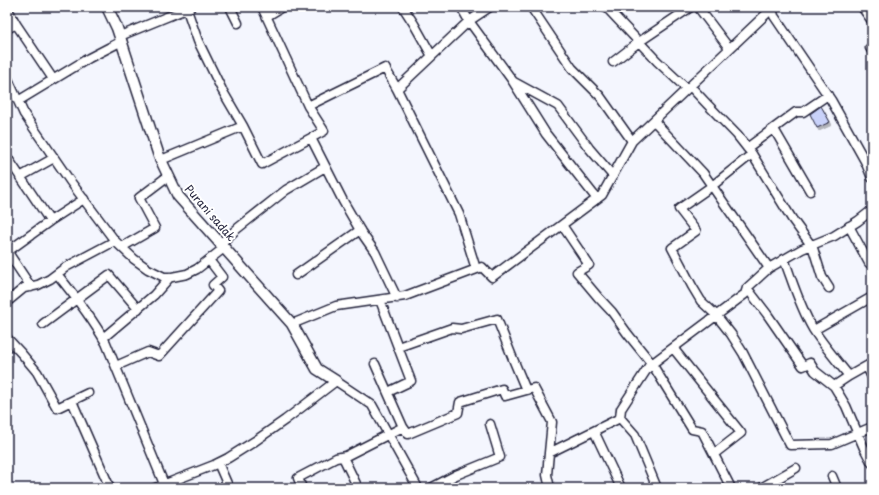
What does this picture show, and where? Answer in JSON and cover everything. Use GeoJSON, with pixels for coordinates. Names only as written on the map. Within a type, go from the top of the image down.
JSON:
{"type":"FeatureCollection","features":[{"type":"Feature","properties":{"kind":"main road","name":"Purani sadak"},"geometry":{"type":"LineString","coordinates":[[107,7],[121,39],[161,160],[178,196],[292,324],[317,369],[336,381]]}},
{"type":"Feature","properties":{"kind":"street"},"geometry":{"type":"LineString","coordinates":[[230,7],[238,23]]}},
{"type":"Feature","properties":{"kind":"street"},"geometry":{"type":"LineString","coordinates":[[18,101],[121,39],[188,8],[198,41],[222,90],[243,126],[262,164],[324,131],[308,106],[262,7]]}},
{"type":"Feature","properties":{"kind":"street"},"geometry":{"type":"LineString","coordinates":[[267,16],[282,7]]}},
{"type":"Feature","properties":{"kind":"street"},"geometry":{"type":"LineString","coordinates":[[403,7],[432,56]]}},
{"type":"Feature","properties":{"kind":"street"},"geometry":{"type":"LineString","coordinates":[[461,7],[469,21],[512,80],[546,134],[597,199]]}},
{"type":"Feature","properties":{"kind":"street"},"geometry":{"type":"LineString","coordinates":[[397,89],[469,21],[490,7]]}},
{"type":"Feature","properties":{"kind":"street"},"geometry":{"type":"LineString","coordinates":[[530,7],[572,68],[600,96],[632,141]]}},
{"type":"Feature","properties":{"kind":"street"},"geometry":{"type":"LineString","coordinates":[[606,7],[639,42],[707,104],[750,151],[792,219],[811,245],[822,276],[829,288]]}},
{"type":"Feature","properties":{"kind":"street"},"geometry":{"type":"LineString","coordinates":[[613,62],[639,42],[691,7]]}},
{"type":"Feature","properties":{"kind":"street"},"geometry":{"type":"LineString","coordinates":[[698,7],[729,48]]}},
{"type":"Feature","properties":{"kind":"street"},"geometry":{"type":"LineString","coordinates":[[292,324],[336,306],[405,296],[482,267],[492,277],[602,196],[632,141],[773,7]]}},
{"type":"Feature","properties":{"kind":"street"},"geometry":{"type":"LineString","coordinates":[[773,7],[774,16],[828,95],[865,160],[872,178]]}},
{"type":"Feature","properties":{"kind":"street"},"geometry":{"type":"LineString","coordinates":[[862,7],[872,21]]}},
{"type":"Feature","properties":{"kind":"street"},"geometry":{"type":"LineString","coordinates":[[7,8],[53,79]]}},
{"type":"Feature","properties":{"kind":"street"},"geometry":{"type":"LineString","coordinates":[[7,29],[16,24]]}},
{"type":"Feature","properties":{"kind":"street"},"geometry":{"type":"LineString","coordinates":[[872,47],[870,48],[872,51]]}},
{"type":"Feature","properties":{"kind":"street"},"geometry":{"type":"LineString","coordinates":[[308,106],[385,68],[397,89],[459,214],[476,269]]}},
{"type":"Feature","properties":{"kind":"street"},"geometry":{"type":"LineString","coordinates":[[7,78],[10,91],[18,101],[24,114],[54,158],[115,241],[134,259],[148,269],[164,277],[187,274],[197,269],[209,260],[238,228],[286,190],[326,167]]}},
{"type":"Feature","properties":{"kind":"street"},"geometry":{"type":"LineString","coordinates":[[512,80],[558,106],[589,148],[613,176]]}},
{"type":"Feature","properties":{"kind":"street"},"geometry":{"type":"LineString","coordinates":[[828,95],[803,112],[796,112],[774,129],[712,186],[679,209],[696,231],[672,248],[701,301],[716,315],[731,334],[743,353],[790,444],[832,444],[872,427]]}},
{"type":"Feature","properties":{"kind":"street"},"geometry":{"type":"LineString","coordinates":[[654,121],[703,173],[769,268]]}},
{"type":"Feature","properties":{"kind":"street"},"geometry":{"type":"LineString","coordinates":[[161,160],[243,126]]}},
{"type":"Feature","properties":{"kind":"street"},"geometry":{"type":"LineString","coordinates":[[774,129],[810,191]]}},
{"type":"Feature","properties":{"kind":"street"},"geometry":{"type":"LineString","coordinates":[[311,138],[343,201],[375,252],[397,298]]}},
{"type":"Feature","properties":{"kind":"street"},"geometry":{"type":"LineString","coordinates":[[7,157],[50,221]]}},
{"type":"Feature","properties":{"kind":"street"},"geometry":{"type":"LineString","coordinates":[[20,177],[54,158]]}},
{"type":"Feature","properties":{"kind":"street"},"geometry":{"type":"LineString","coordinates":[[122,247],[155,228],[139,198],[168,176]]}},
{"type":"Feature","properties":{"kind":"street"},"geometry":{"type":"LineString","coordinates":[[31,286],[7,252],[84,199]]}},
{"type":"Feature","properties":{"kind":"street"},"geometry":{"type":"LineString","coordinates":[[657,488],[635,435],[620,418],[621,410],[649,366],[745,294],[747,288],[769,268],[802,249],[834,236],[872,210]]}},
{"type":"Feature","properties":{"kind":"street"},"geometry":{"type":"LineString","coordinates":[[562,225],[589,265],[577,272],[612,312],[652,364],[692,429],[702,431],[731,488]]}},
{"type":"Feature","properties":{"kind":"street"},"geometry":{"type":"LineString","coordinates":[[849,226],[869,263]]}},
{"type":"Feature","properties":{"kind":"street"},"geometry":{"type":"LineString","coordinates":[[296,275],[360,230]]}},
{"type":"Feature","properties":{"kind":"street"},"geometry":{"type":"LineString","coordinates":[[7,302],[24,288],[38,285],[115,241]]}},
{"type":"Feature","properties":{"kind":"street"},"geometry":{"type":"LineString","coordinates":[[116,366],[148,352],[159,356],[218,291],[213,285],[222,277],[209,260]]}},
{"type":"Feature","properties":{"kind":"street"},"geometry":{"type":"LineString","coordinates":[[784,260],[800,304],[814,330],[849,376]]}},
{"type":"Feature","properties":{"kind":"street"},"geometry":{"type":"LineString","coordinates":[[57,274],[96,325],[103,338],[116,366],[164,484]]}},
{"type":"Feature","properties":{"kind":"street"},"geometry":{"type":"LineString","coordinates":[[43,324],[109,275],[138,309]]}},
{"type":"Feature","properties":{"kind":"street"},"geometry":{"type":"LineString","coordinates":[[103,338],[154,296],[170,277]]}},
{"type":"Feature","properties":{"kind":"street"},"geometry":{"type":"LineString","coordinates":[[747,288],[803,366],[810,363],[815,371],[834,386],[846,406],[872,463]]}},
{"type":"Feature","properties":{"kind":"street"},"geometry":{"type":"LineString","coordinates":[[814,330],[872,297]]}},
{"type":"Feature","properties":{"kind":"street"},"geometry":{"type":"LineString","coordinates":[[380,300],[411,381],[388,392]]}},
{"type":"Feature","properties":{"kind":"street"},"geometry":{"type":"LineString","coordinates":[[398,347],[452,328],[461,329],[497,319],[526,390]]}},
{"type":"Feature","properties":{"kind":"street"},"geometry":{"type":"LineString","coordinates":[[7,338],[22,353],[36,372],[57,408],[88,393]]}},
{"type":"Feature","properties":{"kind":"street"},"geometry":{"type":"LineString","coordinates":[[673,348],[741,433],[714,454]]}},
{"type":"Feature","properties":{"kind":"street"},"geometry":{"type":"LineString","coordinates":[[376,364],[403,426],[408,434],[458,413],[460,402],[502,389],[504,396],[534,388],[552,422],[547,475],[550,488]]}},
{"type":"Feature","properties":{"kind":"street"},"geometry":{"type":"LineString","coordinates":[[834,386],[869,365],[872,377]]}},
{"type":"Feature","properties":{"kind":"street"},"geometry":{"type":"LineString","coordinates":[[154,488],[218,463],[279,425],[336,381],[372,406],[418,488]]}},
{"type":"Feature","properties":{"kind":"street"},"geometry":{"type":"LineString","coordinates":[[72,401],[110,488]]}},
{"type":"Feature","properties":{"kind":"street"},"geometry":{"type":"LineString","coordinates":[[549,453],[620,418]]}},
{"type":"Feature","properties":{"kind":"street"},"geometry":{"type":"LineString","coordinates":[[431,488],[456,475],[500,458],[490,424]]}},
{"type":"Feature","properties":{"kind":"street"},"geometry":{"type":"LineString","coordinates":[[302,488],[298,478],[336,458],[346,456],[403,426]]}},
{"type":"Feature","properties":{"kind":"street"},"geometry":{"type":"LineString","coordinates":[[594,431],[621,488]]}},
{"type":"Feature","properties":{"kind":"street"},"geometry":{"type":"LineString","coordinates":[[343,457],[358,488]]}},
{"type":"Feature","properties":{"kind":"street"},"geometry":{"type":"LineString","coordinates":[[218,463],[229,488]]}},
{"type":"Feature","properties":{"kind":"street"},"geometry":{"type":"LineString","coordinates":[[761,488],[796,468]]}},
{"type":"Feature","properties":{"kind":"street"},"geometry":{"type":"LineString","coordinates":[[832,476],[837,488]]}},
{"type":"Feature","properties":{"kind":"building"},"geometry":{"type":"Polygon","coordinates":[[[821,106],[830,122],[817,128],[810,114],[821,106]]]}}]}
